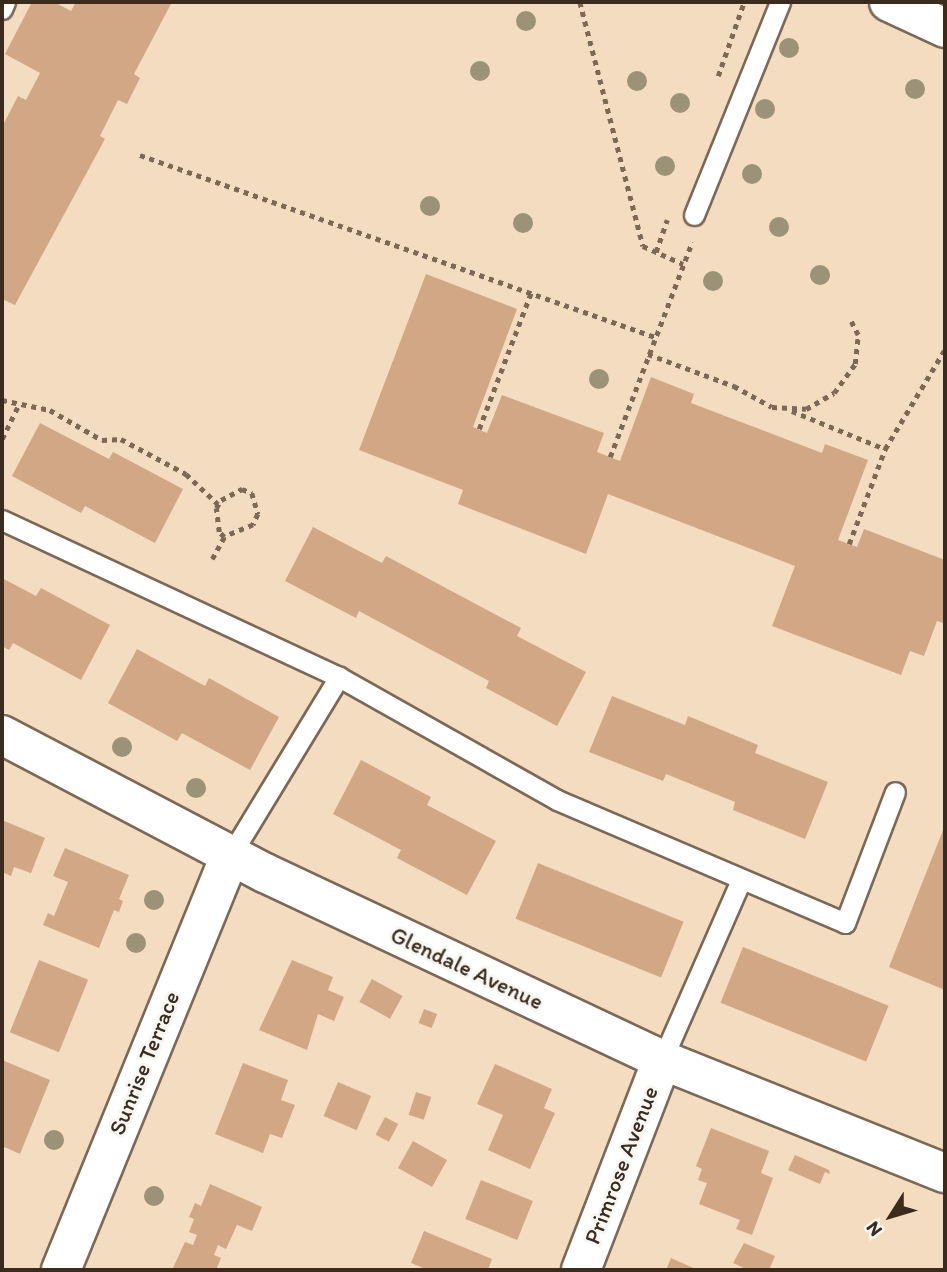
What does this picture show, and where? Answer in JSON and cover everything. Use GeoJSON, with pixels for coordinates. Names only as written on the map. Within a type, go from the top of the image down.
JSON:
{"type":"FeatureCollection","features":[{"type":"Feature","properties":{"kind":"street"},"geometry":{"type":"LineString","coordinates":[[889,2],[945,28]]}},
{"type":"Feature","properties":{"kind":"street","name":"Glendale Avenue"},"geometry":{"type":"LineString","coordinates":[[2,735],[229,856],[662,1060],[945,1173]]}},
{"type":"Feature","properties":{"kind":"street","name":"Sunrise Terrace"},"geometry":{"type":"LineString","coordinates":[[61,1270],[229,856]]}},
{"type":"Feature","properties":{"kind":"street","name":"Primrose Avenue"},"geometry":{"type":"LineString","coordinates":[[582,1270],[662,1060]]}},
{"type":"Feature","properties":{"kind":"lane"},"geometry":{"type":"LineString","coordinates":[[2,9],[5,2]]}},
{"type":"Feature","properties":{"kind":"lane"},"geometry":{"type":"LineString","coordinates":[[694,215],[780,2]]}},
{"type":"Feature","properties":{"kind":"lane"},"geometry":{"type":"LineString","coordinates":[[2,520],[339,677],[558,800],[845,923],[895,792]]}},
{"type":"Feature","properties":{"kind":"lane"},"geometry":{"type":"LineString","coordinates":[[229,856],[339,677]]}},
{"type":"Feature","properties":{"kind":"lane"},"geometry":{"type":"LineString","coordinates":[[662,1060],[741,880]]}},
{"type":"Feature","properties":{"kind":"path"},"geometry":{"type":"LineString","coordinates":[[580,2],[643,246],[683,264]]}},
{"type":"Feature","properties":{"kind":"path"},"geometry":{"type":"LineString","coordinates":[[141,155],[655,337]]}},
{"type":"Feature","properties":{"kind":"path"},"geometry":{"type":"LineString","coordinates":[[610,457],[693,238],[694,215]]}},
{"type":"Feature","properties":{"kind":"path"},"geometry":{"type":"LineString","coordinates":[[479,429],[531,293]]}},
{"type":"Feature","properties":{"kind":"path"},"geometry":{"type":"LineString","coordinates":[[790,410],[820,403],[845,381],[858,347],[850,319]]}},
{"type":"Feature","properties":{"kind":"path"},"geometry":{"type":"LineString","coordinates":[[849,544],[885,449],[945,349]]}},
{"type":"Feature","properties":{"kind":"path"},"geometry":{"type":"LineString","coordinates":[[648,354],[734,386],[756,401],[790,410],[885,449]]}},
{"type":"Feature","properties":{"kind":"path"},"geometry":{"type":"LineString","coordinates":[[2,400],[51,410],[102,440],[121,439],[186,474],[218,505],[219,532],[224,537]]}},
{"type":"Feature","properties":{"kind":"path"},"geometry":{"type":"LineString","coordinates":[[2,439],[19,404]]}},
{"type":"Feature","properties":{"kind":"path"},"geometry":{"type":"LineString","coordinates":[[212,559],[224,537],[253,525],[258,514],[252,493],[242,489],[218,505]]}},
{"type":"Feature","properties":{"kind":"building"},"geometry":{"type":"Polygon","coordinates":[[[32,2],[54,2],[71,11],[76,2],[172,2],[134,74],[140,78],[127,104],[118,100],[100,136],[105,139],[15,305],[2,299],[2,127],[18,96],[26,100],[40,73],[5,54],[32,2]]]}},
{"type":"Feature","properties":{"kind":"building"},"geometry":{"type":"Polygon","coordinates":[[[426,274],[517,309],[473,427],[487,433],[502,395],[604,433],[597,452],[620,461],[651,377],[694,394],[691,403],[822,453],[825,444],[868,460],[838,540],[857,547],[864,529],[945,560],[945,616],[943,623],[937,621],[924,656],[910,651],[901,675],[772,626],[795,566],[608,494],[586,554],[458,504],[463,490],[359,450],[426,274]]]}},
{"type":"Feature","properties":{"kind":"building"},"geometry":{"type":"Polygon","coordinates":[[[40,423],[109,459],[113,452],[183,489],[155,543],[85,506],[81,513],[12,476],[40,423]]]}},
{"type":"Feature","properties":{"kind":"building"},"geometry":{"type":"Polygon","coordinates":[[[313,527],[382,563],[386,556],[521,628],[517,636],[586,672],[557,726],[486,688],[489,681],[359,611],[356,618],[285,581],[313,527]]]}},
{"type":"Feature","properties":{"kind":"building"},"geometry":{"type":"Polygon","coordinates":[[[2,578],[36,596],[41,588],[110,625],[81,680],[13,643],[9,650],[2,646],[2,578]]]}},
{"type":"Feature","properties":{"kind":"building"},"geometry":{"type":"Polygon","coordinates":[[[137,649],[205,686],[209,678],[279,717],[250,770],[182,733],[177,741],[108,703],[137,649]]]}},
{"type":"Feature","properties":{"kind":"building"},"geometry":{"type":"Polygon","coordinates":[[[612,696],[685,725],[688,716],[758,745],[755,753],[828,782],[805,839],[733,810],[735,802],[666,774],[663,781],[589,752],[612,696]]]}},
{"type":"Feature","properties":{"kind":"building"},"geometry":{"type":"Polygon","coordinates":[[[361,760],[431,797],[427,805],[496,841],[467,895],[397,858],[401,850],[333,814],[361,760]]]}},
{"type":"Feature","properties":{"kind":"building"},"geometry":{"type":"Polygon","coordinates":[[[2,820],[45,838],[31,873],[14,867],[11,876],[2,872],[2,820]]]}},
{"type":"Feature","properties":{"kind":"building"},"geometry":{"type":"Polygon","coordinates":[[[945,825],[945,990],[889,967],[945,825]]]}},
{"type":"Feature","properties":{"kind":"building"},"geometry":{"type":"Polygon","coordinates":[[[65,848],[129,875],[119,899],[123,901],[119,912],[114,910],[99,948],[43,925],[48,913],[54,916],[68,882],[53,876],[65,848]]]}},
{"type":"Feature","properties":{"kind":"building"},"geometry":{"type":"Polygon","coordinates":[[[538,863],[684,922],[661,977],[516,919],[538,863]]]}},
{"type":"Feature","properties":{"kind":"building"},"geometry":{"type":"Polygon","coordinates":[[[743,947],[889,1006],[866,1061],[721,1003],[743,947]]]}},
{"type":"Feature","properties":{"kind":"building"},"geometry":{"type":"Polygon","coordinates":[[[39,960],[88,980],[59,1052],[10,1032],[39,960]]]}},
{"type":"Feature","properties":{"kind":"building"},"geometry":{"type":"Polygon","coordinates":[[[292,960],[333,977],[328,990],[344,997],[334,1021],[318,1014],[307,1050],[259,1030],[292,960]]]}},
{"type":"Feature","properties":{"kind":"building"},"geometry":{"type":"Polygon","coordinates":[[[372,979],[403,996],[390,1019],[359,1002],[372,979]]]}},
{"type":"Feature","properties":{"kind":"building"},"geometry":{"type":"Polygon","coordinates":[[[424,1009],[437,1014],[432,1028],[419,1023],[424,1009]]]}},
{"type":"Feature","properties":{"kind":"building"},"geometry":{"type":"Polygon","coordinates":[[[2,1060],[50,1080],[20,1154],[2,1146],[2,1060]]]}},
{"type":"Feature","properties":{"kind":"building"},"geometry":{"type":"Polygon","coordinates":[[[243,1063],[288,1080],[281,1100],[295,1105],[282,1138],[270,1134],[263,1153],[215,1134],[243,1063]]]}},
{"type":"Feature","properties":{"kind":"building"},"geometry":{"type":"Polygon","coordinates":[[[495,1064],[552,1089],[544,1108],[555,1113],[530,1169],[488,1150],[503,1115],[477,1104],[495,1064]]]}},
{"type":"Feature","properties":{"kind":"building"},"geometry":{"type":"Polygon","coordinates":[[[338,1082],[371,1096],[357,1130],[324,1116],[338,1082]]]}},
{"type":"Feature","properties":{"kind":"building"},"geometry":{"type":"Polygon","coordinates":[[[416,1092],[431,1097],[424,1120],[409,1115],[416,1092]]]}},
{"type":"Feature","properties":{"kind":"building"},"geometry":{"type":"Polygon","coordinates":[[[385,1117],[398,1124],[389,1142],[376,1135],[385,1117]]]}},
{"type":"Feature","properties":{"kind":"building"},"geometry":{"type":"Polygon","coordinates":[[[711,1128],[769,1151],[761,1173],[773,1178],[752,1235],[736,1229],[740,1220],[699,1204],[707,1183],[698,1180],[702,1169],[696,1166],[711,1128]]]}},
{"type":"Feature","properties":{"kind":"building"},"geometry":{"type":"Polygon","coordinates":[[[413,1141],[447,1160],[432,1187],[398,1168],[413,1141]]]}},
{"type":"Feature","properties":{"kind":"building"},"geometry":{"type":"Polygon","coordinates":[[[795,1155],[829,1170],[830,1174],[825,1172],[820,1184],[788,1170],[795,1155]]]}},
{"type":"Feature","properties":{"kind":"building"},"geometry":{"type":"Polygon","coordinates":[[[481,1180],[533,1201],[517,1240],[465,1219],[481,1180]]]}},
{"type":"Feature","properties":{"kind":"building"},"geometry":{"type":"Polygon","coordinates":[[[210,1184],[262,1207],[252,1231],[237,1225],[226,1249],[218,1245],[214,1255],[221,1258],[216,1270],[172,1270],[185,1242],[193,1245],[197,1235],[189,1232],[194,1219],[189,1217],[195,1203],[201,1206],[210,1184]]]}},
{"type":"Feature","properties":{"kind":"building"},"geometry":{"type":"Polygon","coordinates":[[[424,1231],[492,1259],[488,1270],[428,1270],[411,1263],[424,1231]]]}},
{"type":"Feature","properties":{"kind":"building"},"geometry":{"type":"Polygon","coordinates":[[[744,1243],[775,1256],[769,1270],[748,1270],[733,1263],[744,1243]]]}},
{"type":"Feature","properties":{"kind":"building"},"geometry":{"type":"Polygon","coordinates":[[[671,1258],[698,1270],[666,1270],[671,1258]]]}}]}
